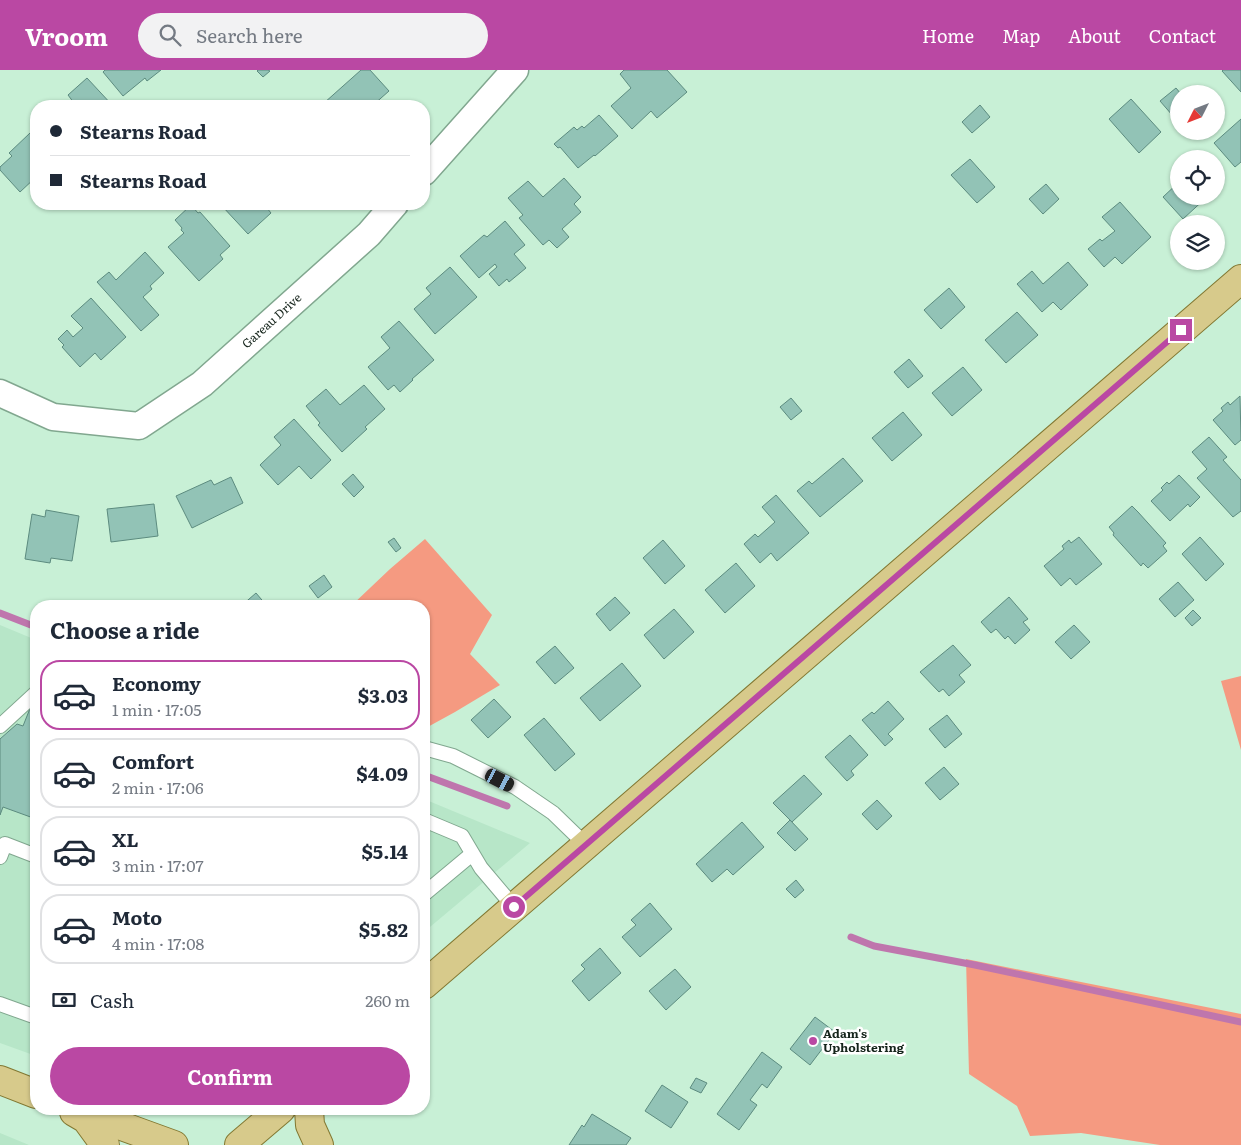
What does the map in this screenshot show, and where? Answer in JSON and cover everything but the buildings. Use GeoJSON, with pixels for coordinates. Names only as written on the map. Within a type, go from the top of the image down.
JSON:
{"type":"FeatureCollection","features":[{"type":"Feature","properties":{"kind":"main road"},"geometry":{"type":"LineString","coordinates":[[430,980],[1241,279]]}},
{"type":"Feature","properties":{"kind":"main road"},"geometry":{"type":"LineString","coordinates":[[0,1080],[30,1092]]}},
{"type":"Feature","properties":{"kind":"main road"},"geometry":{"type":"LineString","coordinates":[[79,1115],[86,1119],[104,1145]]}},
{"type":"Feature","properties":{"kind":"main road"},"geometry":{"type":"LineString","coordinates":[[92,1115],[174,1145]]}},
{"type":"Feature","properties":{"kind":"main road"},"geometry":{"type":"LineString","coordinates":[[239,1145],[274,1115]]}},
{"type":"Feature","properties":{"kind":"main road"},"geometry":{"type":"LineString","coordinates":[[309,1115],[310,1124],[319,1145]]}},
{"type":"Feature","properties":{"kind":"street"},"geometry":{"type":"LineString","coordinates":[[430,165],[514,70]]}},
{"type":"Feature","properties":{"kind":"street","name":"Gareau Drive"},"geometry":{"type":"LineString","coordinates":[[0,393],[52,417],[139,426],[202,384],[369,234],[390,210]]}},
{"type":"Feature","properties":{"kind":"lane"},"geometry":{"type":"LineString","coordinates":[[0,726],[30,698]]}},
{"type":"Feature","properties":{"kind":"lane"},"geometry":{"type":"LineString","coordinates":[[430,750],[453,756],[515,788],[554,813],[586,845]]}},
{"type":"Feature","properties":{"kind":"lane"},"geometry":{"type":"LineString","coordinates":[[430,823],[462,836],[481,868],[514,907]]}},
{"type":"Feature","properties":{"kind":"lane"},"geometry":{"type":"LineString","coordinates":[[0,857],[5,844],[30,854]]}},
{"type":"Feature","properties":{"kind":"lane"},"geometry":{"type":"LineString","coordinates":[[430,889],[472,854]]}},
{"type":"Feature","properties":{"kind":"lane"},"geometry":{"type":"LineString","coordinates":[[0,1004],[30,1015]]}},
{"type":"Feature","properties":{"kind":"shaded area"},"geometry":{"type":"Polygon","coordinates":[[[425,539],[492,615],[470,654],[500,685],[430,726],[430,600],[357,600],[425,539]]]}},
{"type":"Feature","properties":{"kind":"shaded area"},"geometry":{"type":"Polygon","coordinates":[[[0,625],[30,638],[30,1054],[0,1043],[0,625]]]}},
{"type":"Feature","properties":{"kind":"shaded area"},"geometry":{"type":"Polygon","coordinates":[[[1241,676],[1241,750],[1221,681],[1241,676]]]}},
{"type":"Feature","properties":{"kind":"shaded area"},"geometry":{"type":"Polygon","coordinates":[[[430,801],[530,843],[430,927],[430,801]]]}},
{"type":"Feature","properties":{"kind":"shaded area"},"geometry":{"type":"Polygon","coordinates":[[[966,959],[1241,1014],[1241,1145],[1160,1145],[1081,1133],[1030,1136],[1017,1106],[969,1074],[966,959]]]}},
{"type":"Feature","properties":{"kind":"shaded area"},"geometry":{"type":"Polygon","coordinates":[[[0,1133],[29,1145],[0,1145],[0,1133]]]}},
{"type":"Feature","properties":{"kind":"waterway"},"geometry":{"type":"LineString","coordinates":[[0,613],[30,625]]}},
{"type":"Feature","properties":{"kind":"waterway"},"geometry":{"type":"LineString","coordinates":[[430,777],[507,806]]}},
{"type":"Feature","properties":{"kind":"waterway"},"geometry":{"type":"LineString","coordinates":[[851,937],[874,946],[975,965],[1241,1022]]}},
{"type":"Feature","properties":{"kind":"place","name":"Adam's Upholstering"},"geometry":{"type":"Point","coordinates":[813,1041]}},
{"type":"Feature","properties":{"kind":"route"},"geometry":{"type":"LineString","coordinates":[[514,907],[1181,330]]}}]}
